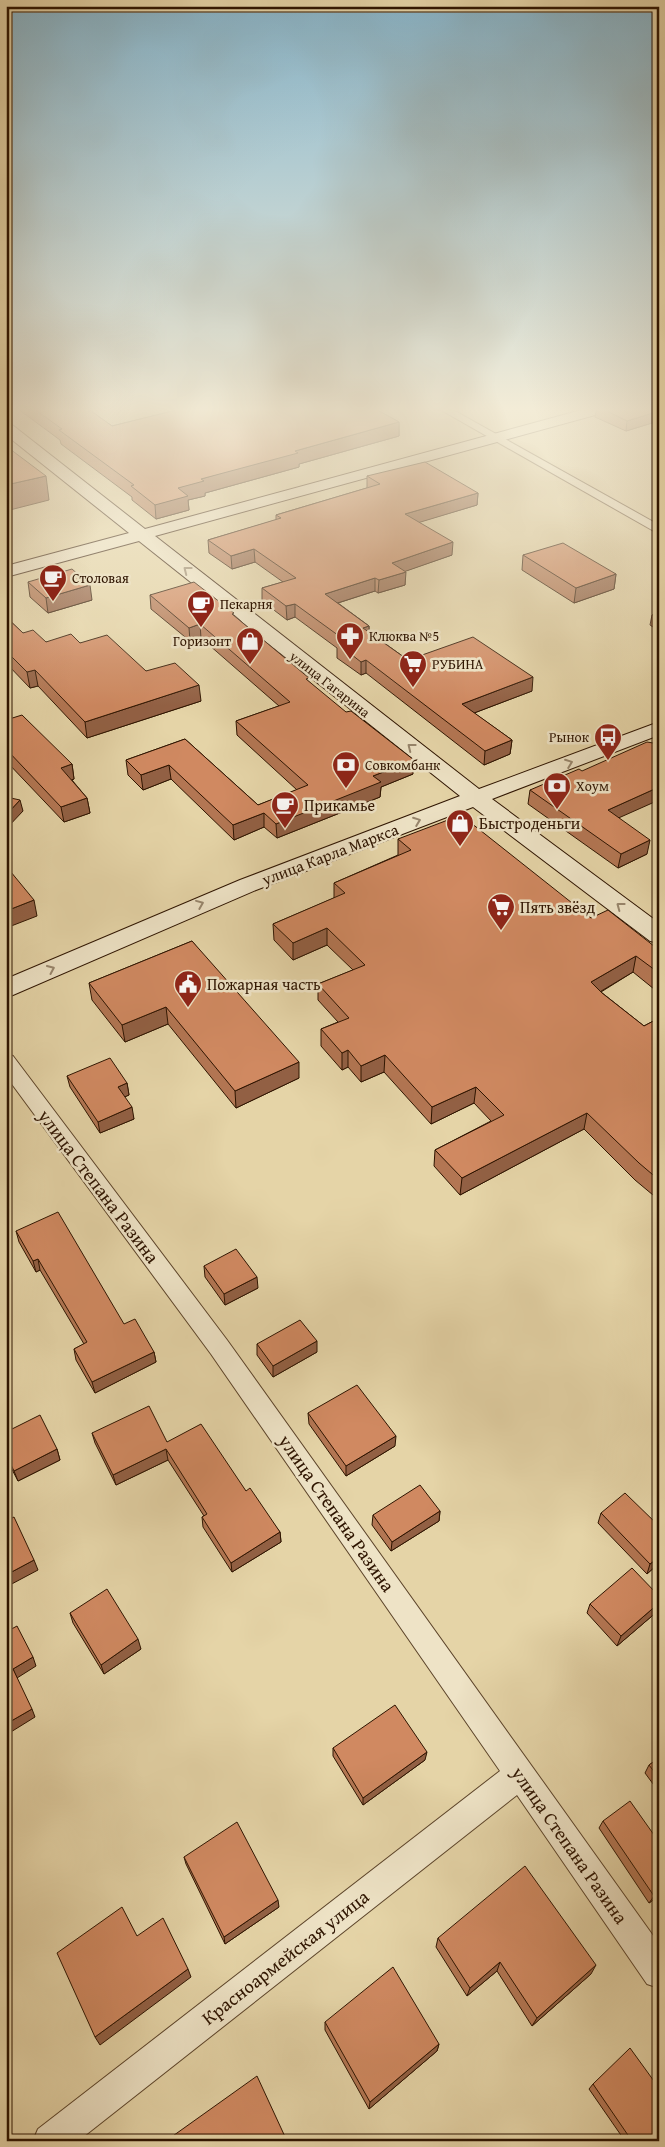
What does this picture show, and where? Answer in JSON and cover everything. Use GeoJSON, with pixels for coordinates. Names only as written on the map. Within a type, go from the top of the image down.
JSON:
{"type":"FeatureCollection","features":[{"type":"Feature","properties":{"kind":"main road","name":"улица Гагарина"},"geometry":{"type":"LineString","coordinates":[[106,506],[476,798],[659,935]]}},
{"type":"Feature","properties":{"kind":"main road"},"geometry":{"type":"LineString","coordinates":[[6,572],[247,506]]}},
{"type":"Feature","properties":{"kind":"main road","name":"улица Карла Маркса"},"geometry":{"type":"LineString","coordinates":[[6,989],[248,885],[659,728]]}},
{"type":"Feature","properties":{"kind":"street"},"geometry":{"type":"LineString","coordinates":[[617,506],[659,530]]}},
{"type":"Feature","properties":{"kind":"street","name":"улица Степана Разина"},"geometry":{"type":"LineString","coordinates":[[6,1061],[219,1347],[659,1972]]}},
{"type":"Feature","properties":{"kind":"street","name":"Красноармейская улица"},"geometry":{"type":"LineString","coordinates":[[50,2141],[520,1774]]}},
{"type":"Feature","properties":{"kind":"building"},"geometry":{"type":"Polygon","coordinates":[[[306,506],[432,506],[405,514],[453,542],[392,563],[406,572],[379,580],[375,578],[325,594],[369,626],[363,628],[408,660],[473,637],[533,677],[462,704],[512,740],[485,751],[366,660],[361,662],[338,644],[346,641],[295,604],[286,606],[262,588],[296,578],[254,549],[231,556],[208,540],[281,518],[276,515],[306,506]]]}},
{"type":"Feature","properties":{"kind":"building"},"geometry":{"type":"Polygon","coordinates":[[[563,543],[616,574],[576,588],[523,555],[563,543]]]}},
{"type":"Feature","properties":{"kind":"building"},"geometry":{"type":"Polygon","coordinates":[[[72,569],[90,585],[46,598],[28,582],[72,569]]]}},
{"type":"Feature","properties":{"kind":"building"},"geometry":{"type":"Polygon","coordinates":[[[194,582],[234,613],[232,614],[309,678],[306,679],[346,712],[351,711],[414,760],[373,776],[381,782],[276,824],[264,813],[233,825],[169,765],[141,775],[126,760],[185,739],[258,805],[308,785],[236,721],[290,702],[200,624],[189,628],[150,595],[194,582]]]}},
{"type":"Feature","properties":{"kind":"building"},"geometry":{"type":"Polygon","coordinates":[[[659,612],[659,619],[652,615],[659,612]]]}},
{"type":"Feature","properties":{"kind":"building"},"geometry":{"type":"Polygon","coordinates":[[[6,617],[23,633],[33,630],[46,642],[71,634],[80,643],[107,635],[146,671],[175,663],[199,685],[85,722],[35,670],[27,672],[6,651],[6,617]]]}},
{"type":"Feature","properties":{"kind":"building"},"geometry":{"type":"Polygon","coordinates":[[[22,715],[72,764],[61,768],[87,798],[61,807],[6,749],[6,720],[22,715]]]}},
{"type":"Feature","properties":{"kind":"building"},"geometry":{"type":"Polygon","coordinates":[[[659,741],[659,787],[608,810],[650,840],[621,854],[530,790],[579,769],[582,771],[647,742],[659,741]]]}},
{"type":"Feature","properties":{"kind":"building"},"geometry":{"type":"Polygon","coordinates":[[[6,797],[20,800],[6,815],[6,797]]]}},
{"type":"Feature","properties":{"kind":"building"},"geometry":{"type":"Polygon","coordinates":[[[461,815],[591,918],[608,910],[659,950],[659,973],[636,956],[591,982],[644,1026],[659,1018],[659,1180],[587,1113],[462,1178],[435,1150],[504,1115],[476,1087],[432,1107],[385,1055],[361,1066],[348,1050],[342,1053],[321,1029],[349,1018],[318,984],[365,965],[327,928],[293,943],[273,924],[345,893],[334,883],[411,850],[398,839],[461,815]]]}},
{"type":"Feature","properties":{"kind":"building"},"geometry":{"type":"Polygon","coordinates":[[[6,866],[34,900],[6,911],[6,866]]]}},
{"type":"Feature","properties":{"kind":"building"},"geometry":{"type":"Polygon","coordinates":[[[192,941],[299,1062],[235,1091],[166,1007],[122,1025],[89,983],[192,941]]]}},
{"type":"Feature","properties":{"kind":"building"},"geometry":{"type":"Polygon","coordinates":[[[110,1058],[127,1083],[118,1087],[132,1107],[98,1122],[67,1076],[110,1058]]]}},
{"type":"Feature","properties":{"kind":"building"},"geometry":{"type":"Polygon","coordinates":[[[58,1212],[124,1324],[135,1319],[154,1352],[92,1382],[74,1349],[87,1342],[38,1259],[33,1261],[16,1231],[58,1212]]]}},
{"type":"Feature","properties":{"kind":"building"},"geometry":{"type":"Polygon","coordinates":[[[236,1249],[257,1277],[224,1294],[204,1266],[236,1249]]]}},
{"type":"Feature","properties":{"kind":"building"},"geometry":{"type":"Polygon","coordinates":[[[300,1320],[317,1341],[273,1366],[257,1344],[300,1320]]]}},
{"type":"Feature","properties":{"kind":"building"},"geometry":{"type":"Polygon","coordinates":[[[357,1385],[396,1436],[346,1466],[308,1413],[357,1385]]]}},
{"type":"Feature","properties":{"kind":"building"},"geometry":{"type":"Polygon","coordinates":[[[149,1406],[167,1442],[201,1424],[246,1491],[250,1488],[280,1532],[231,1563],[202,1517],[207,1514],[166,1449],[113,1475],[92,1433],[149,1406]]]}},
{"type":"Feature","properties":{"kind":"building"},"geometry":{"type":"Polygon","coordinates":[[[40,1415],[57,1449],[14,1471],[6,1455],[6,1432],[40,1415]]]}},
{"type":"Feature","properties":{"kind":"building"},"geometry":{"type":"Polygon","coordinates":[[[420,1485],[440,1511],[392,1542],[373,1515],[420,1485]]]}},
{"type":"Feature","properties":{"kind":"building"},"geometry":{"type":"Polygon","coordinates":[[[625,1493],[659,1526],[659,1557],[650,1564],[601,1513],[625,1493]]]}},
{"type":"Feature","properties":{"kind":"building"},"geometry":{"type":"Polygon","coordinates":[[[14,1517],[34,1560],[6,1575],[6,1521],[14,1517]]]}},
{"type":"Feature","properties":{"kind":"building"},"geometry":{"type":"Polygon","coordinates":[[[632,1568],[659,1596],[659,1603],[621,1636],[590,1604],[632,1568]]]}},
{"type":"Feature","properties":{"kind":"building"},"geometry":{"type":"Polygon","coordinates":[[[107,1589],[138,1639],[101,1665],[70,1613],[107,1589]]]}},
{"type":"Feature","properties":{"kind":"building"},"geometry":{"type":"Polygon","coordinates":[[[17,1626],[33,1657],[13,1669],[32,1709],[6,1724],[6,1632],[17,1626]]]}},
{"type":"Feature","properties":{"kind":"building"},"geometry":{"type":"Polygon","coordinates":[[[395,1705],[427,1752],[363,1798],[333,1748],[395,1705]]]}},
{"type":"Feature","properties":{"kind":"building"},"geometry":{"type":"Polygon","coordinates":[[[659,1758],[659,1778],[649,1765],[659,1758]]]}},
{"type":"Feature","properties":{"kind":"building"},"geometry":{"type":"Polygon","coordinates":[[[630,1801],[659,1842],[659,1893],[654,1896],[603,1821],[630,1801]]]}},
{"type":"Feature","properties":{"kind":"building"},"geometry":{"type":"Polygon","coordinates":[[[237,1822],[278,1900],[224,1937],[184,1857],[237,1822]]]}},
{"type":"Feature","properties":{"kind":"building"},"geometry":{"type":"Polygon","coordinates":[[[525,1866],[596,1965],[537,2018],[500,1962],[470,1988],[438,1938],[525,1866]]]}},
{"type":"Feature","properties":{"kind":"building"},"geometry":{"type":"Polygon","coordinates":[[[122,1907],[137,1936],[163,1918],[188,1969],[95,2037],[57,1953],[122,1907]]]}},
{"type":"Feature","properties":{"kind":"building"},"geometry":{"type":"Polygon","coordinates":[[[393,1967],[439,2044],[370,2102],[325,2022],[393,1967]]]}},
{"type":"Feature","properties":{"kind":"building"},"geometry":{"type":"Polygon","coordinates":[[[630,2048],[659,2088],[659,2137],[655,2141],[632,2141],[593,2084],[630,2048]]]}},
{"type":"Feature","properties":{"kind":"building"},"geometry":{"type":"Polygon","coordinates":[[[257,2076],[287,2141],[171,2141],[170,2138],[257,2076]]]}},
{"type":"Feature","properties":{"kind":"place","name":"Столовая"},"geometry":{"type":"Point","coordinates":[53,602]}},
{"type":"Feature","properties":{"kind":"place","name":"Пекарня"},"geometry":{"type":"Point","coordinates":[201,628]}},
{"type":"Feature","properties":{"kind":"place","name":"Клюква №5"},"geometry":{"type":"Point","coordinates":[350,660]}},
{"type":"Feature","properties":{"kind":"place","name":"Горизонт"},"geometry":{"type":"Point","coordinates":[250,665]}},
{"type":"Feature","properties":{"kind":"place","name":"РУБИНА"},"geometry":{"type":"Point","coordinates":[413,688]}},
{"type":"Feature","properties":{"kind":"place","name":"Рынок"},"geometry":{"type":"Point","coordinates":[608,761]}},
{"type":"Feature","properties":{"kind":"place","name":"Совкомбанк"},"geometry":{"type":"Point","coordinates":[346,789]}},
{"type":"Feature","properties":{"kind":"place","name":"Хоум"},"geometry":{"type":"Point","coordinates":[557,810]}},
{"type":"Feature","properties":{"kind":"place","name":"Прикамье"},"geometry":{"type":"Point","coordinates":[285,829]}},
{"type":"Feature","properties":{"kind":"place","name":"Быстроденьги"},"geometry":{"type":"Point","coordinates":[460,847]}},
{"type":"Feature","properties":{"kind":"place","name":"Пять звёзд"},"geometry":{"type":"Point","coordinates":[501,931]}},
{"type":"Feature","properties":{"kind":"place","name":"Пожарная часть"},"geometry":{"type":"Point","coordinates":[188,1008]}}]}
